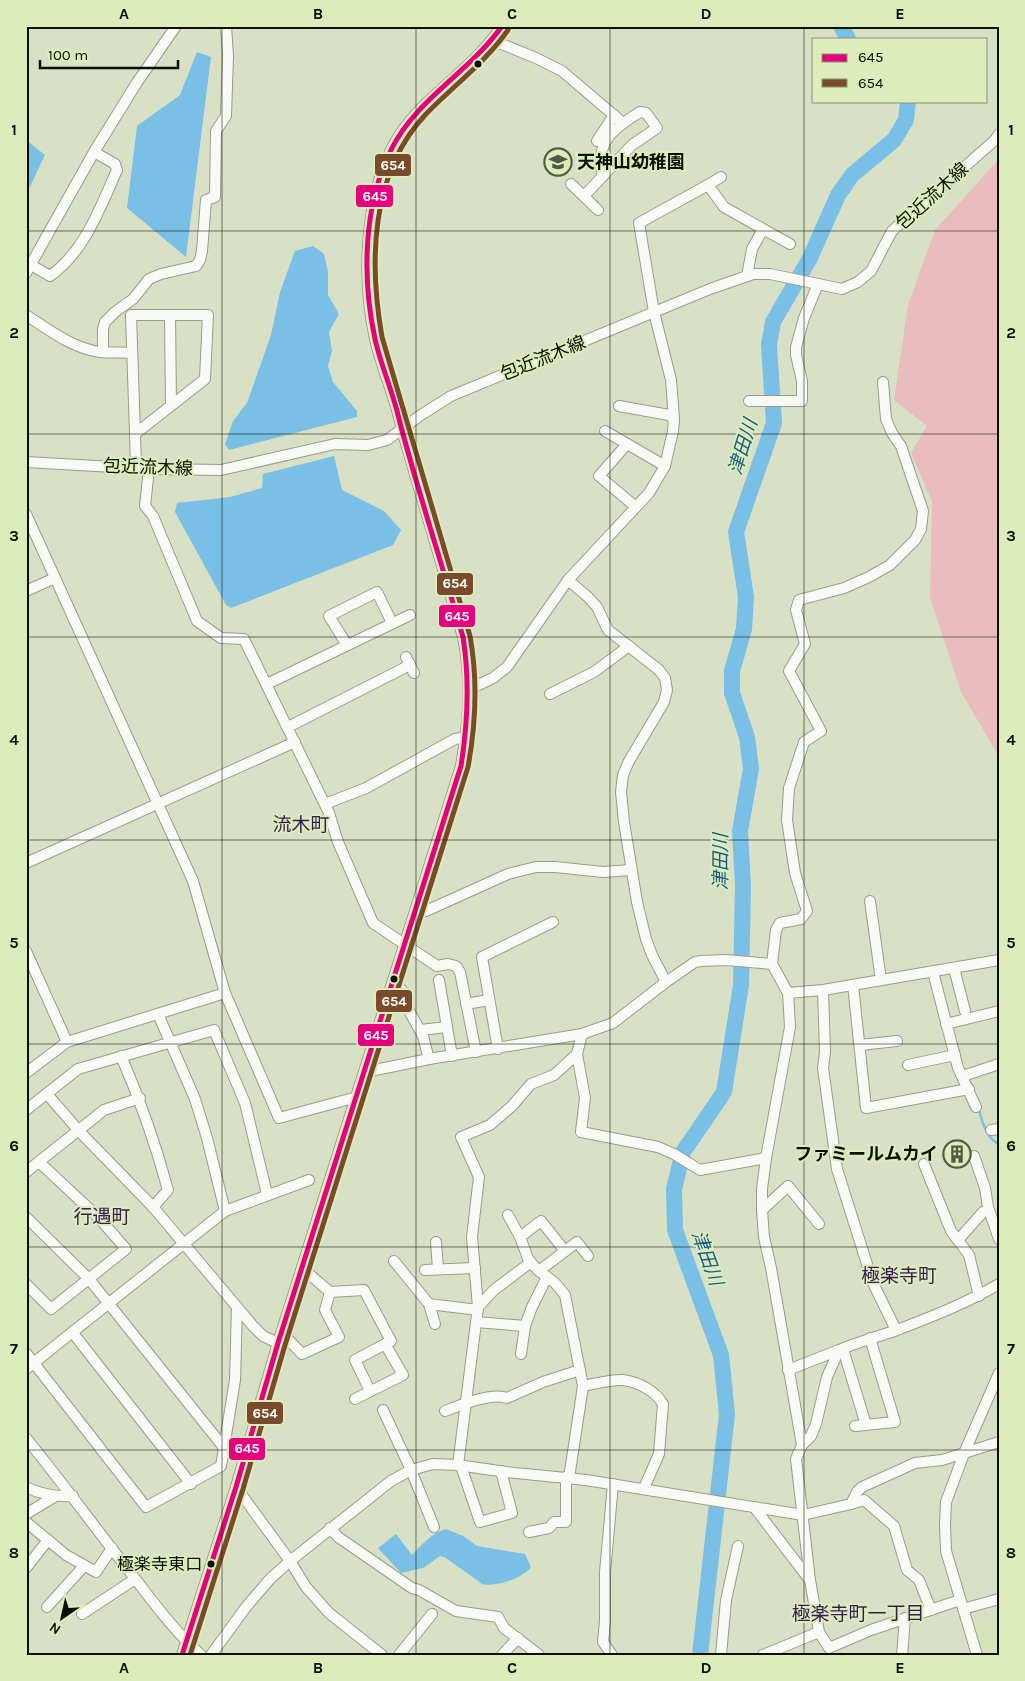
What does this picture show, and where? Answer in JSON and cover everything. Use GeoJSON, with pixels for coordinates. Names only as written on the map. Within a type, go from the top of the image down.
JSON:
{"type":"FeatureCollection","features":[{"type":"Feature","properties":{"kind":"street"},"geometry":{"type":"LineString","coordinates":[[94,152],[115,164],[117,170],[87,235],[58,271],[50,276],[29,269],[94,152],[136,84],[176,26]]}},
{"type":"Feature","properties":{"kind":"street"},"geometry":{"type":"LineString","coordinates":[[103,352],[105,322],[114,312],[133,298],[149,279],[161,274],[196,266],[200,260],[206,200],[215,197],[216,131],[226,116],[228,56],[226,26]]}},
{"type":"Feature","properties":{"kind":"street"},"geometry":{"type":"LineString","coordinates":[[182,1655],[461,766],[466,737],[470,689],[463,637],[402,430],[398,408],[375,341],[369,309],[366,274],[372,215],[378,186],[390,152],[404,128],[419,110],[436,92],[466,68],[492,40],[502,26]]}},
{"type":"Feature","properties":{"kind":"street"},"geometry":{"type":"LineString","coordinates":[[492,40],[562,71],[623,123]]}},
{"type":"Feature","properties":{"kind":"street"},"geometry":{"type":"LineString","coordinates":[[584,196],[603,176],[632,145],[657,128],[646,114],[640,112],[616,127],[603,146],[600,166],[603,176]]}},
{"type":"Feature","properties":{"kind":"street"},"geometry":{"type":"LineString","coordinates":[[597,142],[614,115]]}},
{"type":"Feature","properties":{"kind":"street","name":"包近流木線"},"geometry":{"type":"LineString","coordinates":[[26,462],[221,470],[335,444],[368,445],[387,440],[451,396],[654,312],[753,274],[770,274],[842,289],[858,282],[871,272],[892,231],[995,140],[999,134]]}},
{"type":"Feature","properties":{"kind":"street"},"geometry":{"type":"LineString","coordinates":[[470,689],[493,678],[507,667],[568,580],[636,507],[655,484],[665,466],[670,450],[674,419],[671,380],[654,312],[639,223],[721,177]]}},
{"type":"Feature","properties":{"kind":"street"},"geometry":{"type":"LineString","coordinates":[[571,184],[598,210]]}},
{"type":"Feature","properties":{"kind":"street"},"geometry":{"type":"LineString","coordinates":[[708,185],[724,207],[790,244]]}},
{"type":"Feature","properties":{"kind":"street"},"geometry":{"type":"LineString","coordinates":[[747,276],[752,249],[764,229]]}},
{"type":"Feature","properties":{"kind":"street"},"geometry":{"type":"LineString","coordinates":[[749,401],[802,401],[802,381],[796,347],[815,283]]}},
{"type":"Feature","properties":{"kind":"street"},"geometry":{"type":"LineString","coordinates":[[26,315],[66,341],[87,349],[103,352],[132,352]]}},
{"type":"Feature","properties":{"kind":"street"},"geometry":{"type":"LineString","coordinates":[[135,434],[205,379],[208,315],[131,315],[136,467]]}},
{"type":"Feature","properties":{"kind":"street"},"geometry":{"type":"LineString","coordinates":[[170,315],[170,405]]}},
{"type":"Feature","properties":{"kind":"street"},"geometry":{"type":"LineString","coordinates":[[802,1445],[764,1237],[762,1210],[762,1188],[766,1158],[790,1027],[788,993],[772,964],[776,930],[780,923],[801,919],[806,911],[795,873],[787,820],[788,788],[804,742],[821,731],[789,671],[805,644],[796,610],[799,600],[844,588],[890,565],[915,540],[922,529],[923,511],[901,446],[892,433],[886,419],[882,382]]}},
{"type":"Feature","properties":{"kind":"street"},"geometry":{"type":"LineString","coordinates":[[619,406],[669,415],[674,419]]}},
{"type":"Feature","properties":{"kind":"street"},"geometry":{"type":"LineString","coordinates":[[605,431],[665,466]]}},
{"type":"Feature","properties":{"kind":"street"},"geometry":{"type":"LineString","coordinates":[[627,444],[599,476],[636,507]]}},
{"type":"Feature","properties":{"kind":"street"},"geometry":{"type":"LineString","coordinates":[[149,468],[145,506],[153,516],[197,621],[221,638],[244,639],[324,804],[338,842],[373,923],[437,966],[448,964],[456,966],[460,972],[476,1052]]}},
{"type":"Feature","properties":{"kind":"street"},"geometry":{"type":"LineString","coordinates":[[26,514],[193,882],[225,993],[279,1118],[357,1097]]}},
{"type":"Feature","properties":{"kind":"street"},"geometry":{"type":"LineString","coordinates":[[26,591],[55,578]]}},
{"type":"Feature","properties":{"kind":"street"},"geometry":{"type":"LineString","coordinates":[[568,580],[597,607],[608,630],[659,670],[665,678],[667,690],[664,702],[623,775],[621,792],[631,870],[646,939],[666,982]]}},
{"type":"Feature","properties":{"kind":"street"},"geometry":{"type":"LineString","coordinates":[[347,645],[329,616],[377,592],[392,624]]}},
{"type":"Feature","properties":{"kind":"street"},"geometry":{"type":"LineString","coordinates":[[267,684],[410,615]]}},
{"type":"Feature","properties":{"kind":"street"},"geometry":{"type":"LineString","coordinates":[[550,694],[594,672],[629,646]]}},
{"type":"Feature","properties":{"kind":"street"},"geometry":{"type":"LineString","coordinates":[[288,727],[410,665]]}},
{"type":"Feature","properties":{"kind":"street"},"geometry":{"type":"LineString","coordinates":[[324,804],[366,788],[455,739],[466,737]]}},
{"type":"Feature","properties":{"kind":"street"},"geometry":{"type":"LineString","coordinates":[[26,863],[295,742]]}},
{"type":"Feature","properties":{"kind":"street"},"geometry":{"type":"LineString","coordinates":[[415,911],[426,911],[508,874],[536,867],[603,872],[631,870]]}},
{"type":"Feature","properties":{"kind":"street"},"geometry":{"type":"LineString","coordinates":[[870,901],[881,980]]}},
{"type":"Feature","properties":{"kind":"street"},"geometry":{"type":"LineString","coordinates":[[498,1049],[482,957],[553,922]]}},
{"type":"Feature","properties":{"kind":"street"},"geometry":{"type":"LineString","coordinates":[[26,951],[67,1042]]}},
{"type":"Feature","properties":{"kind":"street"},"geometry":{"type":"LineString","coordinates":[[365,1072],[429,1059],[582,1034],[613,1023],[695,962],[726,960],[772,964]]}},
{"type":"Feature","properties":{"kind":"street"},"geometry":{"type":"LineString","coordinates":[[788,993],[823,990],[999,960]]}},
{"type":"Feature","properties":{"kind":"street"},"geometry":{"type":"LineString","coordinates":[[954,968],[965,1010]]}},
{"type":"Feature","properties":{"kind":"street"},"geometry":{"type":"LineString","coordinates":[[933,972],[955,1055],[976,1107]]}},
{"type":"Feature","properties":{"kind":"street"},"geometry":{"type":"LineString","coordinates":[[393,980],[404,993],[408,1010],[423,1036],[429,1059]]}},
{"type":"Feature","properties":{"kind":"street"},"geometry":{"type":"LineString","coordinates":[[439,980],[452,1056]]}},
{"type":"Feature","properties":{"kind":"street"},"geometry":{"type":"LineString","coordinates":[[853,985],[866,1108],[969,1089]]}},
{"type":"Feature","properties":{"kind":"street"},"geometry":{"type":"LineString","coordinates":[[823,990],[825,1052],[823,1068],[837,1169],[873,1283],[896,1330]]}},
{"type":"Feature","properties":{"kind":"street"},"geometry":{"type":"LineString","coordinates":[[26,1073],[67,1042],[225,993]]}},
{"type":"Feature","properties":{"kind":"street"},"geometry":{"type":"LineString","coordinates":[[466,1004],[489,1000]]}},
{"type":"Feature","properties":{"kind":"street"},"geometry":{"type":"LineString","coordinates":[[946,1024],[999,1011]]}},
{"type":"Feature","properties":{"kind":"street"},"geometry":{"type":"LineString","coordinates":[[158,1014],[195,1098],[226,1211]]}},
{"type":"Feature","properties":{"kind":"street"},"geometry":{"type":"LineString","coordinates":[[420,1030],[447,1027]]}},
{"type":"Feature","properties":{"kind":"street"},"geometry":{"type":"LineString","coordinates":[[26,1110],[78,1069],[214,1030],[245,1104],[267,1194]]}},
{"type":"Feature","properties":{"kind":"street"},"geometry":{"type":"LineString","coordinates":[[582,1034],[577,1054],[585,1098],[581,1132],[658,1147],[674,1154],[700,1170],[766,1158]]}},
{"type":"Feature","properties":{"kind":"street"},"geometry":{"type":"LineString","coordinates":[[860,1045],[897,1041]]}},
{"type":"Feature","properties":{"kind":"street"},"geometry":{"type":"LineString","coordinates":[[502,1471],[512,1513],[480,1522],[460,1465],[478,1308],[472,1238],[479,1177],[461,1137],[490,1124],[512,1106],[531,1084],[554,1075],[577,1054]]}},
{"type":"Feature","properties":{"kind":"street"},"geometry":{"type":"LineString","coordinates":[[908,1065],[955,1055]]}},
{"type":"Feature","properties":{"kind":"street"},"geometry":{"type":"LineString","coordinates":[[121,1056],[140,1098],[168,1190],[153,1207]]}},
{"type":"Feature","properties":{"kind":"street"},"geometry":{"type":"LineString","coordinates":[[963,1076],[999,1064]]}},
{"type":"Feature","properties":{"kind":"street"},"geometry":{"type":"LineString","coordinates":[[47,1094],[79,1131],[153,1207],[263,1336],[280,1338],[302,1354],[339,1336],[325,1310],[330,1292]]}},
{"type":"Feature","properties":{"kind":"street"},"geometry":{"type":"LineString","coordinates":[[26,1172],[104,1110],[140,1098]]}},
{"type":"Feature","properties":{"kind":"street"},"geometry":{"type":"LineString","coordinates":[[974,1156],[989,1187],[988,1207],[997,1226],[999,1239]]}},
{"type":"Feature","properties":{"kind":"street"},"geometry":{"type":"LineString","coordinates":[[26,1284],[51,1309],[126,1249],[98,1218],[39,1162]]}},
{"type":"Feature","properties":{"kind":"street"},"geometry":{"type":"LineString","coordinates":[[924,1164],[951,1232],[969,1255],[979,1296]]}},
{"type":"Feature","properties":{"kind":"street"},"geometry":{"type":"LineString","coordinates":[[30,1366],[226,1211],[267,1194],[309,1180]]}},
{"type":"Feature","properties":{"kind":"street"},"geometry":{"type":"LineString","coordinates":[[762,1210],[788,1186],[819,1224]]}},
{"type":"Feature","properties":{"kind":"street"},"geometry":{"type":"LineString","coordinates":[[958,1240],[983,1212]]}},
{"type":"Feature","properties":{"kind":"street"},"geometry":{"type":"LineString","coordinates":[[508,1215],[520,1237],[530,1262],[555,1283],[565,1295],[583,1386],[568,1478],[566,1522],[554,1522],[549,1528],[529,1532]]}},
{"type":"Feature","properties":{"kind":"street"},"geometry":{"type":"LineString","coordinates":[[26,1217],[89,1279],[225,1449]]}},
{"type":"Feature","properties":{"kind":"street"},"geometry":{"type":"LineString","coordinates":[[520,1237],[541,1221],[565,1251]]}},
{"type":"Feature","properties":{"kind":"street"},"geometry":{"type":"LineString","coordinates":[[436,1242],[438,1269]]}},
{"type":"Feature","properties":{"kind":"street"},"geometry":{"type":"LineString","coordinates":[[522,1354],[526,1326],[543,1274],[565,1251],[577,1242],[588,1256]]}},
{"type":"Feature","properties":{"kind":"street"},"geometry":{"type":"LineString","coordinates":[[394,1261],[429,1304],[435,1324]]}},
{"type":"Feature","properties":{"kind":"street"},"geometry":{"type":"LineString","coordinates":[[478,1308],[494,1290],[530,1262]]}},
{"type":"Feature","properties":{"kind":"street"},"geometry":{"type":"LineString","coordinates":[[302,1268],[330,1292],[364,1290],[391,1341],[355,1360],[370,1391]]}},
{"type":"Feature","properties":{"kind":"street"},"geometry":{"type":"LineString","coordinates":[[425,1270],[474,1268]]}},
{"type":"Feature","properties":{"kind":"street"},"geometry":{"type":"LineString","coordinates":[[788,1370],[870,1338],[896,1330],[979,1296],[999,1284]]}},
{"type":"Feature","properties":{"kind":"street"},"geometry":{"type":"LineString","coordinates":[[429,1304],[478,1308]]}},
{"type":"Feature","properties":{"kind":"street"},"geometry":{"type":"LineString","coordinates":[[26,1353],[30,1366],[146,1507],[222,1466],[234,1380],[237,1307]]}},
{"type":"Feature","properties":{"kind":"street"},"geometry":{"type":"LineString","coordinates":[[476,1322],[526,1326]]}},
{"type":"Feature","properties":{"kind":"street"},"geometry":{"type":"LineString","coordinates":[[73,1333],[191,1484]]}},
{"type":"Feature","properties":{"kind":"street"},"geometry":{"type":"LineString","coordinates":[[855,1426],[895,1422],[870,1338]]}},
{"type":"Feature","properties":{"kind":"street"},"geometry":{"type":"LineString","coordinates":[[354,1399],[403,1375],[385,1344]]}},
{"type":"Feature","properties":{"kind":"street"},"geometry":{"type":"LineString","coordinates":[[841,1350],[866,1425]]}},
{"type":"Feature","properties":{"kind":"street"},"geometry":{"type":"LineString","coordinates":[[841,1350],[827,1377],[816,1424],[811,1436],[802,1445],[796,1459],[810,1580],[819,1632],[829,1648],[834,1651],[870,1630],[930,1610],[999,1599]]}},
{"type":"Feature","properties":{"kind":"street"},"geometry":{"type":"LineString","coordinates":[[446,1411],[466,1403],[500,1395],[507,1398],[543,1382],[580,1370]]}},
{"type":"Feature","properties":{"kind":"street"},"geometry":{"type":"LineString","coordinates":[[977,1655],[946,1551],[946,1502],[965,1451],[999,1373]]}},
{"type":"Feature","properties":{"kind":"street"},"geometry":{"type":"LineString","coordinates":[[583,1386],[622,1380],[643,1386],[659,1398],[663,1404],[659,1454],[644,1488]]}},
{"type":"Feature","properties":{"kind":"street"},"geometry":{"type":"LineString","coordinates":[[383,1410],[412,1470],[434,1526]]}},
{"type":"Feature","properties":{"kind":"street"},"geometry":{"type":"LineString","coordinates":[[26,1438],[186,1642],[202,1655]]}},
{"type":"Feature","properties":{"kind":"street"},"geometry":{"type":"LineString","coordinates":[[851,1504],[862,1487],[915,1462],[942,1460],[965,1451],[999,1442]]}},
{"type":"Feature","properties":{"kind":"street"},"geometry":{"type":"LineString","coordinates":[[210,1655],[246,1606],[290,1560],[391,1482],[412,1470],[433,1464],[460,1465],[644,1488],[803,1515],[864,1500],[894,1526],[907,1570],[919,1580],[930,1610]]}},
{"type":"Feature","properties":{"kind":"street"},"geometry":{"type":"LineString","coordinates":[[612,1655],[603,1642],[605,1621],[604,1572],[613,1484]]}},
{"type":"Feature","properties":{"kind":"street"},"geometry":{"type":"LineString","coordinates":[[236,1487],[290,1560],[306,1587],[329,1613],[382,1655]]}},
{"type":"Feature","properties":{"kind":"street"},"geometry":{"type":"LineString","coordinates":[[26,1488],[54,1497],[73,1496]]}},
{"type":"Feature","properties":{"kind":"street"},"geometry":{"type":"LineString","coordinates":[[26,1514],[54,1497]]}},
{"type":"Feature","properties":{"kind":"street"},"geometry":{"type":"LineString","coordinates":[[754,1507],[810,1580]]}},
{"type":"Feature","properties":{"kind":"street"},"geometry":{"type":"LineString","coordinates":[[26,1522],[66,1555],[96,1572],[112,1548]]}},
{"type":"Feature","properties":{"kind":"street"},"geometry":{"type":"LineString","coordinates":[[330,1528],[338,1537],[412,1588],[456,1611],[498,1617],[504,1628],[539,1655]]}},
{"type":"Feature","properties":{"kind":"street"},"geometry":{"type":"LineString","coordinates":[[26,1567],[48,1540]]}},
{"type":"Feature","properties":{"kind":"street"},"geometry":{"type":"LineString","coordinates":[[721,1655],[726,1600],[738,1546]]}},
{"type":"Feature","properties":{"kind":"street"},"geometry":{"type":"LineString","coordinates":[[47,1607],[84,1566]]}},
{"type":"Feature","properties":{"kind":"street"},"geometry":{"type":"LineString","coordinates":[[82,1614],[135,1579]]}},
{"type":"Feature","properties":{"kind":"street"},"geometry":{"type":"LineString","coordinates":[[399,1655],[432,1614]]}},
{"type":"Feature","properties":{"kind":"street"},"geometry":{"type":"LineString","coordinates":[[902,1655],[905,1618]]}},
{"type":"Feature","properties":{"kind":"street"},"geometry":{"type":"LineString","coordinates":[[763,1655],[819,1632]]}},
{"type":"Feature","properties":{"kind":"street"},"geometry":{"type":"LineString","coordinates":[[502,1655],[518,1638]]}},
{"type":"Feature","properties":{"kind":"shaded area"},"geometry":{"type":"Polygon","coordinates":[[[999,159],[999,757],[961,692],[930,598],[932,501],[911,453],[927,426],[894,400],[908,305],[935,230],[999,159]]]}},
{"type":"Feature","properties":{"kind":"shaded area"},"geometry":{"type":"Polygon","coordinates":[[[999,1620],[999,1655],[984,1655],[975,1626],[999,1620]]]}},
{"type":"Feature","properties":{"kind":"water"},"geometry":{"type":"Polygon","coordinates":[[[197,52],[211,57],[186,257],[127,208],[137,126],[180,95],[197,52]]]}},
{"type":"Feature","properties":{"kind":"water"},"geometry":{"type":"Polygon","coordinates":[[[26,140],[45,155],[26,195],[26,140]]]}},
{"type":"Feature","properties":{"kind":"water"},"geometry":{"type":"Polygon","coordinates":[[[313,246],[324,254],[328,272],[328,295],[339,314],[329,332],[332,351],[328,366],[333,382],[357,411],[357,417],[229,450],[225,444],[233,421],[247,403],[271,335],[280,292],[295,251],[313,246]]]}},
{"type":"Feature","properties":{"kind":"water"},"geometry":{"type":"Polygon","coordinates":[[[334,456],[342,490],[384,511],[401,530],[393,545],[231,608],[226,605],[175,512],[177,503],[230,497],[262,488],[263,474],[334,456]]]}},
{"type":"Feature","properties":{"kind":"water"},"geometry":{"type":"Polygon","coordinates":[[[446,1529],[463,1536],[477,1546],[525,1554],[531,1567],[522,1575],[508,1581],[488,1585],[482,1584],[446,1558],[440,1556],[423,1568],[401,1573],[378,1548],[396,1534],[412,1555],[432,1536],[446,1529]]]}},
{"type":"Feature","properties":{"kind":"waterway","name":"津田川"},"geometry":{"type":"LineString","coordinates":[[841,26],[847,38]]}},
{"type":"Feature","properties":{"kind":"waterway","name":"津田川"},"geometry":{"type":"LineString","coordinates":[[700,1655],[727,1414],[721,1355],[675,1230],[674,1189],[683,1152],[724,1092],[741,985],[743,886],[740,831],[751,769],[747,737],[732,693],[732,671],[744,629],[746,597],[736,532],[774,423],[769,345],[773,322],[810,258],[838,195],[852,175],[894,140],[906,120],[908,102]]}},
{"type":"Feature","properties":{"kind":"waterway"},"geometry":{"type":"LineString","coordinates":[[979,1110],[983,1125],[988,1134],[999,1144]]}},
{"type":"Feature","properties":{"kind":"transit line","name":"645"},"geometry":{"type":"LineString","coordinates":[[182,1655],[236,1487],[278,1343],[461,766],[467,702],[467,670],[463,637],[375,339],[368,292],[368,243],[370,218],[382,172],[391,150],[402,132],[429,100],[475,58],[502,26]]}},
{"type":"Feature","properties":{"kind":"transit line","name":"654"},"geometry":{"type":"LineString","coordinates":[[190,1655],[243,1489],[285,1345],[468,767],[475,701],[473,652],[470,636],[382,337],[378,309],[375,249],[384,191],[394,163],[407,137],[426,114],[479,64],[508,30]]}},
{"type":"Feature","properties":{"kind":"place","name":"天神山幼稚園"},"geometry":{"type":"Point","coordinates":[558,162]}},
{"type":"Feature","properties":{"kind":"place","name":"ファミールムカイ"},"geometry":{"type":"Point","coordinates":[957,1154]}},
{"type":"Feature","properties":{"kind":"place","name":"極楽寺東口"},"geometry":{"type":"Point","coordinates":[211,1564]}},
{"type":"Feature","properties":{"kind":"district","name":"流木町"},"geometry":{"type":"Point","coordinates":[301,825]}},
{"type":"Feature","properties":{"kind":"district","name":"行遇町"},"geometry":{"type":"Point","coordinates":[102,1217]}},
{"type":"Feature","properties":{"kind":"district","name":"極楽寺町"},"geometry":{"type":"Point","coordinates":[899,1276]}},
{"type":"Feature","properties":{"kind":"district","name":"極楽寺町一丁目"},"geometry":{"type":"Point","coordinates":[858,1614]}}]}
